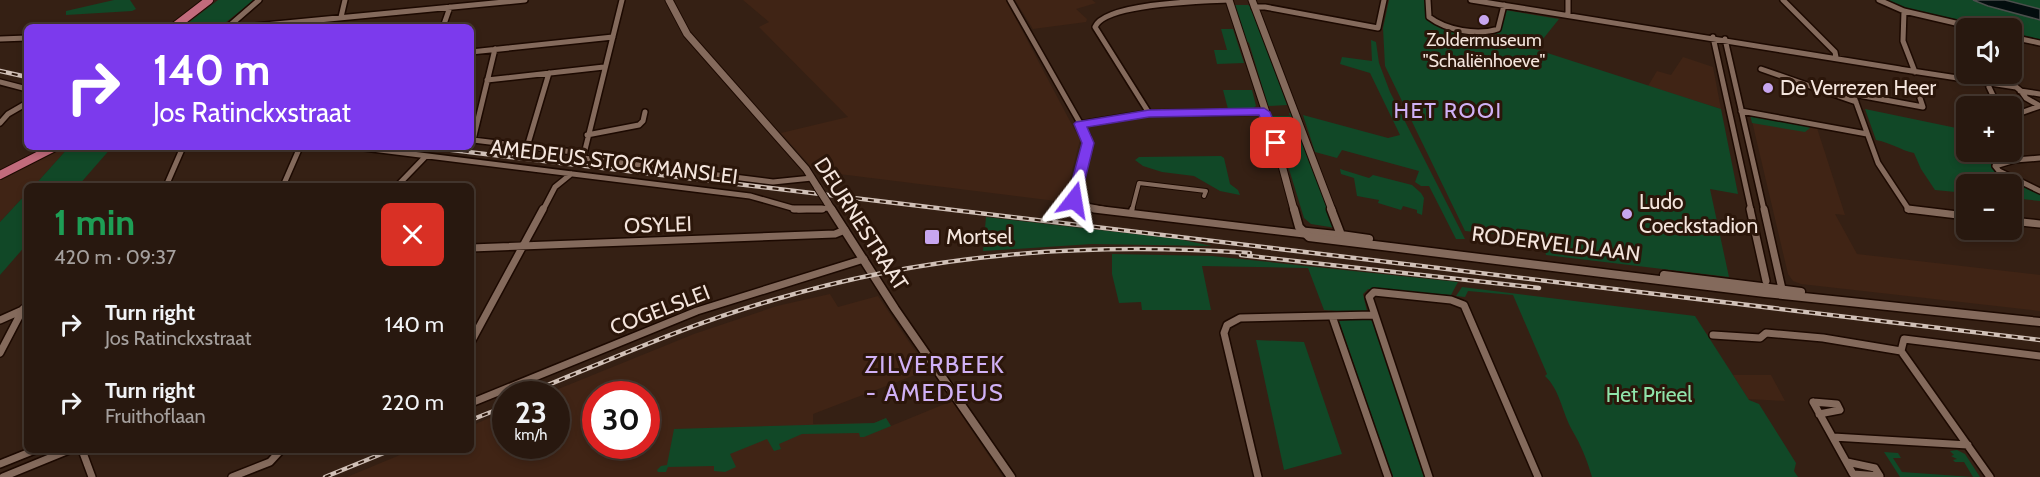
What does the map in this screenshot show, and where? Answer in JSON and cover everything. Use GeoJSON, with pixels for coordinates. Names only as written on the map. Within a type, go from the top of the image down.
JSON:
{"type":"FeatureCollection","features":[{"type":"Feature","properties":{"kind":"main road"},"geometry":{"type":"LineString","coordinates":[[178,24],[209,0]]}},
{"type":"Feature","properties":{"kind":"main road"},"geometry":{"type":"LineString","coordinates":[[183,24],[214,0]]}},
{"type":"Feature","properties":{"kind":"main road"},"geometry":{"type":"LineString","coordinates":[[0,173],[43,150]]}},
{"type":"Feature","properties":{"kind":"main road"},"geometry":{"type":"LineString","coordinates":[[0,173],[49,150]]}},
{"type":"Feature","properties":{"kind":"street"},"geometry":{"type":"LineString","coordinates":[[232,24],[260,0]]}},
{"type":"Feature","properties":{"kind":"street"},"geometry":{"type":"LineString","coordinates":[[341,17],[345,0]]}},
{"type":"Feature","properties":{"kind":"street"},"geometry":{"type":"LineString","coordinates":[[420,10],[422,0]]}},
{"type":"Feature","properties":{"kind":"street"},"geometry":{"type":"LineString","coordinates":[[274,24],[525,0]]}},
{"type":"Feature","properties":{"kind":"street"},"geometry":{"type":"LineString","coordinates":[[622,0],[582,153],[583,158],[773,182],[812,178]]}},
{"type":"Feature","properties":{"kind":"street","name":"DEURNESTRAAT"},"geometry":{"type":"LineString","coordinates":[[669,0],[687,34],[812,178],[1011,477]]}},
{"type":"Feature","properties":{"kind":"street"},"geometry":{"type":"LineString","coordinates":[[1010,0],[1080,124],[1149,113],[1267,112]]}},
{"type":"Feature","properties":{"kind":"street"},"geometry":{"type":"LineString","coordinates":[[1149,113],[1095,27],[1097,22],[1140,8],[1186,2],[1229,0],[1267,112],[1302,232]]}},
{"type":"Feature","properties":{"kind":"street"},"geometry":{"type":"LineString","coordinates":[[1253,3],[1378,28],[1384,0]]}},
{"type":"Feature","properties":{"kind":"street"},"geometry":{"type":"LineString","coordinates":[[1428,0],[1429,17],[1433,22],[1486,33],[1498,29],[1504,5]]}},
{"type":"Feature","properties":{"kind":"street"},"geometry":{"type":"LineString","coordinates":[[1471,0],[1836,57],[1895,70],[1900,69],[1989,87],[2040,94]]}},
{"type":"Feature","properties":{"kind":"street"},"geometry":{"type":"LineString","coordinates":[[1568,0],[1568,15]]}},
{"type":"Feature","properties":{"kind":"street"},"geometry":{"type":"LineString","coordinates":[[1783,0],[1835,52],[1836,57]]}},
{"type":"Feature","properties":{"kind":"street"},"geometry":{"type":"LineString","coordinates":[[1879,0],[1904,11],[1956,23]]}},
{"type":"Feature","properties":{"kind":"street"},"geometry":{"type":"LineString","coordinates":[[1253,3],[1341,235],[1332,240]]}},
{"type":"Feature","properties":{"kind":"street"},"geometry":{"type":"LineString","coordinates":[[444,24],[450,7]]}},
{"type":"Feature","properties":{"kind":"street"},"geometry":{"type":"LineString","coordinates":[[1904,11],[1903,41],[1915,72]]}},
{"type":"Feature","properties":{"kind":"street"},"geometry":{"type":"LineString","coordinates":[[474,52],[613,37]]}},
{"type":"Feature","properties":{"kind":"street"},"geometry":{"type":"LineString","coordinates":[[1713,37],[1769,287]]}},
{"type":"Feature","properties":{"kind":"street"},"geometry":{"type":"LineString","coordinates":[[0,39],[24,38]]}},
{"type":"Feature","properties":{"kind":"street"},"geometry":{"type":"LineString","coordinates":[[1725,39],[1783,292]]}},
{"type":"Feature","properties":{"kind":"street"},"geometry":{"type":"LineString","coordinates":[[2022,40],[2040,44]]}},
{"type":"Feature","properties":{"kind":"street"},"geometry":{"type":"LineString","coordinates":[[474,133],[495,49]]}},
{"type":"Feature","properties":{"kind":"street"},"geometry":{"type":"LineString","coordinates":[[487,80],[604,67]]}},
{"type":"Feature","properties":{"kind":"street"},"geometry":{"type":"LineString","coordinates":[[1761,69],[1856,102]]}},
{"type":"Feature","properties":{"kind":"street"},"geometry":{"type":"LineString","coordinates":[[527,147],[549,74]]}},
{"type":"Feature","properties":{"kind":"street"},"geometry":{"type":"LineString","coordinates":[[1935,75],[2016,87],[2026,98],[2040,106]]}},
{"type":"Feature","properties":{"kind":"street"},"geometry":{"type":"LineString","coordinates":[[1723,78],[1734,80]]}},
{"type":"Feature","properties":{"kind":"street"},"geometry":{"type":"LineString","coordinates":[[0,82],[24,88]]}},
{"type":"Feature","properties":{"kind":"street"},"geometry":{"type":"LineString","coordinates":[[1989,87],[1993,96]]}},
{"type":"Feature","properties":{"kind":"street"},"geometry":{"type":"LineString","coordinates":[[1920,98],[1923,107],[1853,94],[1878,163],[1909,210],[1956,215]]}},
{"type":"Feature","properties":{"kind":"street"},"geometry":{"type":"LineString","coordinates":[[0,123],[6,116],[24,105]]}},
{"type":"Feature","properties":{"kind":"street"},"geometry":{"type":"LineString","coordinates":[[2022,112],[2040,106]]}},
{"type":"Feature","properties":{"kind":"street"},"geometry":{"type":"LineString","coordinates":[[1741,111],[1867,134]]}},
{"type":"Feature","properties":{"kind":"street"},"geometry":{"type":"LineString","coordinates":[[587,135],[639,126],[645,112]]}},
{"type":"Feature","properties":{"kind":"street"},"geometry":{"type":"LineString","coordinates":[[474,117],[478,116]]}},
{"type":"Feature","properties":{"kind":"street","name":"RODERVELDLAAN"},"geometry":{"type":"LineString","coordinates":[[1080,124],[1088,140],[1074,200],[1081,206],[1281,231],[1341,235],[1769,287],[1783,292],[1826,298],[2040,322]]}},
{"type":"Feature","properties":{"kind":"street"},"geometry":{"type":"LineString","coordinates":[[474,141],[582,153]]}},
{"type":"Feature","properties":{"kind":"street"},"geometry":{"type":"LineString","coordinates":[[1738,148],[1750,150]]}},
{"type":"Feature","properties":{"kind":"street"},"geometry":{"type":"LineString","coordinates":[[166,183],[182,150]]}},
{"type":"Feature","properties":{"kind":"street"},"geometry":{"type":"LineString","coordinates":[[284,183],[299,150]]}},
{"type":"Feature","properties":{"kind":"street","name":"AMEDEUS STOCKMANSLEI"},"geometry":{"type":"LineString","coordinates":[[379,150],[750,196],[799,210],[828,205]]}},
{"type":"Feature","properties":{"kind":"street"},"geometry":{"type":"LineString","coordinates":[[400,183],[426,156]]}},
{"type":"Feature","properties":{"kind":"street"},"geometry":{"type":"LineString","coordinates":[[2040,158],[2015,159],[1997,164],[1996,167],[2040,192]]}},
{"type":"Feature","properties":{"kind":"street"},"geometry":{"type":"LineString","coordinates":[[553,172],[555,187]]}},
{"type":"Feature","properties":{"kind":"street"},"geometry":{"type":"LineString","coordinates":[[474,336],[555,187],[571,174]]}},
{"type":"Feature","properties":{"kind":"street"},"geometry":{"type":"LineString","coordinates":[[1131,213],[1139,183],[1206,191],[1204,196]]}},
{"type":"Feature","properties":{"kind":"street"},"geometry":{"type":"LineString","coordinates":[[2022,222],[2040,224]]}},
{"type":"Feature","properties":{"kind":"street","name":"OSYLEI"},"geometry":{"type":"LineString","coordinates":[[474,249],[834,234],[845,230]]}},
{"type":"Feature","properties":{"kind":"street","name":"RODERVELDLAAN"},"geometry":{"type":"LineString","coordinates":[[1302,232],[1332,240],[1769,287]]}},
{"type":"Feature","properties":{"kind":"street"},"geometry":{"type":"LineString","coordinates":[[1758,240],[1770,242]]}},
{"type":"Feature","properties":{"kind":"street","name":"COGELSLEI"},"geometry":{"type":"LineString","coordinates":[[474,402],[697,312],[864,259]]}},
{"type":"Feature","properties":{"kind":"street"},"geometry":{"type":"LineString","coordinates":[[1429,477],[1374,315],[1369,295],[1378,292],[1451,300],[1464,305],[1538,477]]}},
{"type":"Feature","properties":{"kind":"street"},"geometry":{"type":"LineString","coordinates":[[0,320],[24,309]]}},
{"type":"Feature","properties":{"kind":"street"},"geometry":{"type":"LineString","coordinates":[[0,353],[24,311]]}},
{"type":"Feature","properties":{"kind":"street"},"geometry":{"type":"LineString","coordinates":[[1258,477],[1224,333],[1227,324],[1240,318],[1374,315]]}},
{"type":"Feature","properties":{"kind":"street"},"geometry":{"type":"LineString","coordinates":[[1332,316],[1388,477]]}},
{"type":"Feature","properties":{"kind":"street"},"geometry":{"type":"LineString","coordinates":[[1713,335],[1760,338],[1766,333],[1823,338],[1901,351],[1990,477]]}},
{"type":"Feature","properties":{"kind":"street"},"geometry":{"type":"LineString","coordinates":[[1901,351],[1904,339],[2040,356]]}},
{"type":"Feature","properties":{"kind":"street"},"geometry":{"type":"LineString","coordinates":[[1820,414],[1847,462]]}},
{"type":"Feature","properties":{"kind":"street"},"geometry":{"type":"LineString","coordinates":[[1833,437],[1968,445]]}},
{"type":"Feature","properties":{"kind":"street"},"geometry":{"type":"LineString","coordinates":[[0,464],[28,453]]}},
{"type":"Feature","properties":{"kind":"street"},"geometry":{"type":"LineString","coordinates":[[3,477],[62,453]]}},
{"type":"Feature","properties":{"kind":"street"},"geometry":{"type":"LineString","coordinates":[[83,453],[92,477]]}},
{"type":"Feature","properties":{"kind":"street"},"geometry":{"type":"LineString","coordinates":[[232,477],[270,462],[278,453]]}},
{"type":"Feature","properties":{"kind":"shaded area"},"geometry":{"type":"Polygon","coordinates":[[[743,0],[1006,0],[1080,140],[1064,202],[815,171],[781,133],[848,117],[759,27],[769,22],[743,0]]]}},
{"type":"Feature","properties":{"kind":"shaded area"},"geometry":{"type":"Polygon","coordinates":[[[1015,0],[1092,0],[1096,3],[1076,9],[1087,19],[1086,22],[1033,29],[1015,0]]]}},
{"type":"Feature","properties":{"kind":"shaded area"},"geometry":{"type":"Polygon","coordinates":[[[1973,0],[2005,0],[2040,9],[2040,20],[1988,6],[1973,0]]]}},
{"type":"Feature","properties":{"kind":"shaded area"},"geometry":{"type":"Polygon","coordinates":[[[1683,57],[1713,67],[1721,109],[1648,86],[1657,71],[1671,75],[1683,57]]]}},
{"type":"Feature","properties":{"kind":"shaded area"},"geometry":{"type":"Polygon","coordinates":[[[1751,117],[1817,128],[1845,215],[1835,214],[1857,254],[2040,275],[2040,311],[1801,284],[1793,281],[1788,274],[1751,117]]]}},
{"type":"Feature","properties":{"kind":"shaded area"},"geometry":{"type":"Polygon","coordinates":[[[56,150],[66,150],[37,183],[24,183],[24,196],[0,222],[0,178],[56,150]]]}},
{"type":"Feature","properties":{"kind":"shaded area"},"geometry":{"type":"Polygon","coordinates":[[[830,294],[838,307],[878,296],[928,370],[813,414],[813,424],[874,423],[886,418],[891,426],[952,401],[1003,477],[347,477],[405,453],[474,453],[474,425],[492,417],[492,459],[570,459],[570,384],[694,334],[777,306],[830,294]]]}},
{"type":"Feature","properties":{"kind":"shaded area"},"geometry":{"type":"Polygon","coordinates":[[[1733,375],[1771,375],[1785,401],[1748,399],[1733,375]]]}},
{"type":"Feature","properties":{"kind":"green space"},"geometry":{"type":"Polygon","coordinates":[[[114,0],[130,0],[136,9],[66,15],[66,11],[114,0]]]}},
{"type":"Feature","properties":{"kind":"green space"},"geometry":{"type":"Polygon","coordinates":[[[218,0],[254,0],[224,24],[187,24],[218,0]]]}},
{"type":"Feature","properties":{"kind":"green space","name":"HET ROOI"},"geometry":{"type":"Polygon","coordinates":[[[1389,0],[1426,0],[1426,17],[1432,23],[1487,34],[1500,31],[1505,10],[1559,19],[1535,49],[1721,109],[1738,194],[1710,189],[1729,277],[1546,255],[1543,239],[1465,231],[1385,66],[1383,28],[1389,0]]]}},
{"type":"Feature","properties":{"kind":"green space"},"geometry":{"type":"Polygon","coordinates":[[[1883,0],[2040,0],[2040,41],[2022,37],[2022,18],[1956,18],[1956,22],[1883,0]]]}},
{"type":"Feature","properties":{"kind":"green space"},"geometry":{"type":"Polygon","coordinates":[[[1232,5],[1248,5],[1254,8],[1287,105],[1268,106],[1249,43],[1245,40],[1232,5]]]}},
{"type":"Feature","properties":{"kind":"green space"},"geometry":{"type":"Polygon","coordinates":[[[1221,29],[1233,29],[1244,63],[1217,64],[1214,50],[1227,50],[1221,29]]]}},
{"type":"Feature","properties":{"kind":"green space"},"geometry":{"type":"Polygon","coordinates":[[[1371,40],[1376,42],[1379,63],[1390,92],[1465,239],[1456,239],[1429,186],[1421,186],[1415,182],[1419,171],[1342,150],[1337,158],[1315,152],[1303,115],[1388,138],[1400,135],[1370,73],[1340,64],[1342,57],[1372,61],[1371,40]]]}},
{"type":"Feature","properties":{"kind":"green space"},"geometry":{"type":"Polygon","coordinates":[[[1223,90],[1252,90],[1256,106],[1252,109],[1228,109],[1223,90]]]}},
{"type":"Feature","properties":{"kind":"green space"},"geometry":{"type":"Polygon","coordinates":[[[1865,109],[1956,128],[1956,162],[1992,162],[1996,170],[2003,174],[1956,174],[1956,192],[1935,190],[1921,169],[1914,153],[1876,140],[1865,109]]]}},
{"type":"Feature","properties":{"kind":"green space"},"geometry":{"type":"Polygon","coordinates":[[[1269,112],[1273,116],[1290,116],[1289,113],[1292,113],[1336,228],[1311,224],[1304,218],[1278,133],[1269,112]]]}},
{"type":"Feature","properties":{"kind":"green space"},"geometry":{"type":"Polygon","coordinates":[[[1750,115],[1809,125],[1810,128],[1805,132],[1752,123],[1750,115]]]}},
{"type":"Feature","properties":{"kind":"green space"},"geometry":{"type":"Polygon","coordinates":[[[66,150],[109,150],[81,183],[37,183],[66,150]]]}},
{"type":"Feature","properties":{"kind":"green space"},"geometry":{"type":"Polygon","coordinates":[[[1221,156],[1224,158],[1230,184],[1238,190],[1240,195],[1220,191],[1194,176],[1162,172],[1143,166],[1135,160],[1139,157],[1221,156]]]}},
{"type":"Feature","properties":{"kind":"green space"},"geometry":{"type":"Polygon","coordinates":[[[1340,169],[1369,178],[1373,175],[1412,185],[1424,198],[1422,215],[1417,213],[1417,210],[1403,206],[1401,210],[1378,203],[1379,200],[1357,196],[1354,178],[1341,174],[1340,169]]]}},
{"type":"Feature","properties":{"kind":"green space"},"geometry":{"type":"Polygon","coordinates":[[[2022,184],[2040,194],[2040,201],[2022,199],[2022,184]]]}},
{"type":"Feature","properties":{"kind":"green space"},"geometry":{"type":"Polygon","coordinates":[[[24,196],[24,247],[0,275],[0,222],[24,196]]]}},
{"type":"Feature","properties":{"kind":"green space"},"geometry":{"type":"Polygon","coordinates":[[[986,217],[1178,239],[1212,246],[1092,244],[983,251],[986,217]]]}},
{"type":"Feature","properties":{"kind":"green space"},"geometry":{"type":"Polygon","coordinates":[[[1112,254],[1212,256],[1458,282],[1451,295],[1368,289],[1363,294],[1367,311],[1350,312],[1324,310],[1308,268],[1202,266],[1211,310],[1142,310],[1141,302],[1119,303],[1112,274],[1112,254]]]}},
{"type":"Feature","properties":{"kind":"green space","name":"Het Prieel"},"geometry":{"type":"Polygon","coordinates":[[[1462,287],[1695,316],[1749,400],[1759,404],[1796,463],[1794,471],[1798,477],[1592,477],[1557,394],[1545,376],[1547,374],[1513,295],[1468,291],[1465,297],[1456,296],[1462,287]]]}},
{"type":"Feature","properties":{"kind":"green space"},"geometry":{"type":"Polygon","coordinates":[[[1367,318],[1372,321],[1424,477],[1393,477],[1339,321],[1367,318]]]}},
{"type":"Feature","properties":{"kind":"green space"},"geometry":{"type":"Polygon","coordinates":[[[1256,340],[1304,342],[1342,454],[1284,470],[1256,340]]]}},
{"type":"Feature","properties":{"kind":"green space"},"geometry":{"type":"Polygon","coordinates":[[[886,418],[891,426],[864,437],[860,437],[859,433],[802,434],[779,444],[781,449],[774,451],[767,439],[730,454],[736,467],[725,472],[714,471],[714,466],[668,467],[666,472],[657,470],[667,465],[674,429],[874,423],[886,418]]]}},
{"type":"Feature","properties":{"kind":"green space"},"geometry":{"type":"Polygon","coordinates":[[[1957,450],[1965,454],[1980,477],[1973,477],[1964,462],[1953,460],[1957,459],[1951,456],[1954,455],[1950,451],[1957,450]]]}},
{"type":"Feature","properties":{"kind":"green space"},"geometry":{"type":"Polygon","coordinates":[[[1884,452],[1898,453],[1901,458],[1893,458],[1902,472],[1973,477],[1900,477],[1884,452]]]}},
{"type":"Feature","properties":{"kind":"railway"},"geometry":{"type":"LineString","coordinates":[[0,71],[24,76]]}},
{"type":"Feature","properties":{"kind":"railway"},"geometry":{"type":"LineString","coordinates":[[452,150],[2040,340]]}},
{"type":"Feature","properties":{"kind":"railway"},"geometry":{"type":"LineString","coordinates":[[558,381],[710,320],[832,284],[891,271],[1009,255],[1069,251],[1128,249],[1250,253]]}},
{"type":"Feature","properties":{"kind":"railway"},"geometry":{"type":"LineString","coordinates":[[1241,255],[1539,288]]}},
{"type":"Feature","properties":{"kind":"railway"},"geometry":{"type":"LineString","coordinates":[[474,419],[492,412]]}},
{"type":"Feature","properties":{"kind":"railway"},"geometry":{"type":"LineString","coordinates":[[325,477],[384,453]]}},
{"type":"Feature","properties":{"kind":"place","name":"Zoldermuseum \"Schaliënhoeve\""},"geometry":{"type":"Point","coordinates":[1484,20]}},
{"type":"Feature","properties":{"kind":"place","name":"De Verrezen Heer"},"geometry":{"type":"Point","coordinates":[1768,88]}},
{"type":"Feature","properties":{"kind":"place","name":"Ludo Coeckstadion"},"geometry":{"type":"Point","coordinates":[1627,214]}},
{"type":"Feature","properties":{"kind":"place","name":"Mortsel"},"geometry":{"type":"Point","coordinates":[932,237]}},
{"type":"Feature","properties":{"kind":"district","name":"HET ROOI"},"geometry":{"type":"Point","coordinates":[1448,110]}},
{"type":"Feature","properties":{"kind":"district","name":"ZILVERBEEK - AMEDEUS"},"geometry":{"type":"Point","coordinates":[935,379]}},
{"type":"Feature","properties":{"kind":"route"},"geometry":{"type":"LineString","coordinates":[[1074,200],[1088,143],[1088,137],[1080,124],[1149,113],[1264,112],[1276,143]]}}]}
